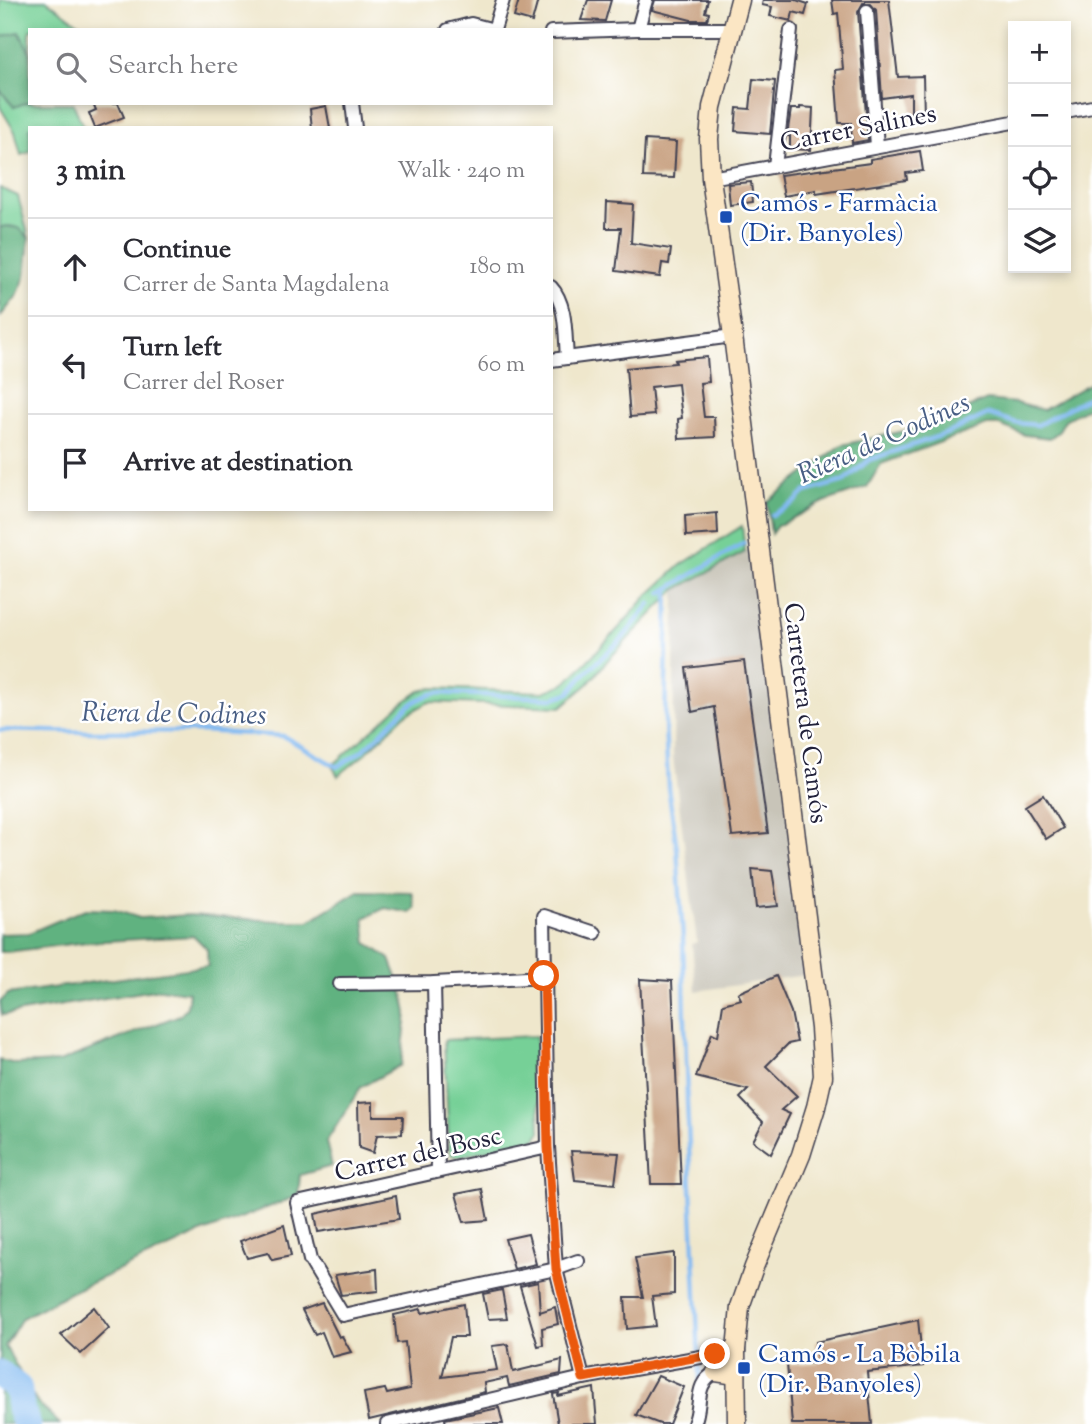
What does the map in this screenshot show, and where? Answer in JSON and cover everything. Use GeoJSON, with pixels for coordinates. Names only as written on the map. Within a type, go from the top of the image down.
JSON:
{"type":"FeatureCollection","features":[{"type":"Feature","properties":{"kind":"street"},"geometry":{"type":"LineString","coordinates":[[495,28],[503,0]]}},
{"type":"Feature","properties":{"kind":"street"},"geometry":{"type":"LineString","coordinates":[[638,29],[646,0]]}},
{"type":"Feature","properties":{"kind":"street","name":"Carretera de Camós"},"geometry":{"type":"LineString","coordinates":[[737,1424],[736,1375],[722,1357],[754,1267],[801,1155],[824,1076],[733,336],[711,178],[709,139],[712,107],[740,0]]}},
{"type":"Feature","properties":{"kind":"street"},"geometry":{"type":"LineString","coordinates":[[867,11],[877,146]]}},
{"type":"Feature","properties":{"kind":"street"},"geometry":{"type":"LineString","coordinates":[[456,28],[471,24],[486,28]]}},
{"type":"Feature","properties":{"kind":"street"},"geometry":{"type":"LineString","coordinates":[[553,32],[731,29]]}},
{"type":"Feature","properties":{"kind":"street"},"geometry":{"type":"LineString","coordinates":[[775,166],[792,30]]}},
{"type":"Feature","properties":{"kind":"street"},"geometry":{"type":"LineString","coordinates":[[352,105],[355,126]]}},
{"type":"Feature","properties":{"kind":"street"},"geometry":{"type":"LineString","coordinates":[[1071,111],[1092,107]]}},
{"type":"Feature","properties":{"kind":"street","name":"Carrer Salines"},"geometry":{"type":"LineString","coordinates":[[711,178],[1008,123]]}},
{"type":"Feature","properties":{"kind":"street"},"geometry":{"type":"LineString","coordinates":[[553,289],[563,313],[567,358]]}},
{"type":"Feature","properties":{"kind":"street"},"geometry":{"type":"LineString","coordinates":[[553,360],[733,336]]}},
{"type":"Feature","properties":{"kind":"street"},"geometry":{"type":"LineString","coordinates":[[583,1378],[556,1269],[548,1147],[544,916],[595,933]]}},
{"type":"Feature","properties":{"kind":"street"},"geometry":{"type":"LineString","coordinates":[[340,984],[434,983],[544,976]]}},
{"type":"Feature","properties":{"kind":"street"},"geometry":{"type":"LineString","coordinates":[[434,983],[438,1171]]}},
{"type":"Feature","properties":{"kind":"street","name":"Carrer del Bosc"},"geometry":{"type":"LineString","coordinates":[[548,1147],[297,1203],[310,1261],[343,1315],[556,1269]]}},
{"type":"Feature","properties":{"kind":"street"},"geometry":{"type":"LineString","coordinates":[[556,1269],[578,1261]]}},
{"type":"Feature","properties":{"kind":"street"},"geometry":{"type":"LineString","coordinates":[[387,1424],[583,1378],[694,1358],[722,1357]]}},
{"type":"Feature","properties":{"kind":"street"},"geometry":{"type":"LineString","coordinates":[[694,1424],[698,1415],[701,1387],[722,1357]]}},
{"type":"Feature","properties":{"kind":"shaded area"},"geometry":{"type":"Polygon","coordinates":[[[759,544],[812,974],[696,991],[692,944],[697,942],[673,758],[675,590],[759,544]]]}},
{"type":"Feature","properties":{"kind":"green space"},"geometry":{"type":"Polygon","coordinates":[[[0,0],[46,0],[85,28],[28,28],[28,51],[19,32],[0,37],[0,0]]]}},
{"type":"Feature","properties":{"kind":"green space"},"geometry":{"type":"Polygon","coordinates":[[[19,32],[28,48],[28,102],[14,107],[0,90],[0,37],[19,32]]]}},
{"type":"Feature","properties":{"kind":"green space"},"geometry":{"type":"Polygon","coordinates":[[[0,90],[14,107],[28,102],[28,105],[74,105],[83,126],[28,126],[28,153],[21,155],[15,132],[0,107],[0,90]]]}},
{"type":"Feature","properties":{"kind":"green space"},"geometry":{"type":"Polygon","coordinates":[[[0,188],[18,196],[28,237],[13,226],[0,228],[0,188]]]}},
{"type":"Feature","properties":{"kind":"green space"},"geometry":{"type":"Polygon","coordinates":[[[0,228],[19,228],[28,237],[28,248],[25,277],[17,296],[0,317],[0,228]]]}},
{"type":"Feature","properties":{"kind":"green space"},"geometry":{"type":"Polygon","coordinates":[[[1092,382],[1092,405],[1065,420],[1058,432],[1050,438],[1025,435],[999,425],[987,425],[881,464],[867,487],[824,502],[777,526],[771,534],[767,502],[842,445],[922,427],[987,400],[1016,403],[1043,410],[1092,382]]]}},
{"type":"Feature","properties":{"kind":"green space"},"geometry":{"type":"Polygon","coordinates":[[[742,526],[745,552],[675,590],[588,684],[561,707],[429,702],[405,715],[338,776],[332,766],[400,705],[420,691],[432,688],[544,692],[566,683],[646,597],[681,565],[742,526]]]}},
{"type":"Feature","properties":{"kind":"green space"},"geometry":{"type":"Polygon","coordinates":[[[358,891],[412,892],[415,909],[410,913],[385,908],[364,918],[367,943],[390,959],[403,993],[407,1013],[401,1065],[361,1087],[326,1142],[332,1166],[300,1175],[298,1196],[198,1234],[71,1292],[22,1318],[5,1346],[36,1401],[60,1424],[0,1424],[0,1060],[16,1064],[59,1062],[180,1015],[187,1007],[189,992],[160,989],[2,1015],[0,1002],[8,994],[208,966],[207,949],[194,936],[87,942],[0,952],[0,934],[29,933],[85,909],[114,910],[140,918],[190,915],[309,921],[358,891]]]}},
{"type":"Feature","properties":{"kind":"green space"},"geometry":{"type":"Polygon","coordinates":[[[536,1036],[540,1132],[536,1139],[458,1157],[451,1155],[444,1040],[536,1036]]]}},
{"type":"Feature","properties":{"kind":"building"},"geometry":{"type":"Polygon","coordinates":[[[519,0],[538,0],[532,22],[514,17],[519,0]]]}},
{"type":"Feature","properties":{"kind":"building"},"geometry":{"type":"Polygon","coordinates":[[[588,0],[611,0],[605,21],[581,20],[588,0]]]}},
{"type":"Feature","properties":{"kind":"building"},"geometry":{"type":"Polygon","coordinates":[[[655,0],[708,0],[705,12],[709,13],[707,20],[691,20],[652,10],[655,0]]]}},
{"type":"Feature","properties":{"kind":"building"},"geometry":{"type":"Polygon","coordinates":[[[763,0],[796,0],[808,4],[805,15],[793,12],[791,21],[770,16],[772,7],[762,5],[763,0]]]}},
{"type":"Feature","properties":{"kind":"building"},"geometry":{"type":"Polygon","coordinates":[[[832,0],[889,0],[898,77],[923,76],[924,116],[911,116],[911,94],[882,98],[876,10],[870,3],[863,3],[858,12],[868,140],[852,143],[851,123],[839,123],[835,70],[843,69],[838,13],[834,14],[832,0]]]}},
{"type":"Feature","properties":{"kind":"building"},"geometry":{"type":"Polygon","coordinates":[[[753,79],[775,81],[770,134],[735,131],[737,108],[750,109],[753,79]]]}},
{"type":"Feature","properties":{"kind":"building"},"geometry":{"type":"Polygon","coordinates":[[[94,105],[119,105],[124,117],[94,126],[89,113],[96,110],[94,105]]]}},
{"type":"Feature","properties":{"kind":"building"},"geometry":{"type":"Polygon","coordinates":[[[326,106],[330,126],[312,126],[310,109],[326,106]]]}},
{"type":"Feature","properties":{"kind":"building"},"geometry":{"type":"Polygon","coordinates":[[[813,108],[811,150],[790,149],[790,136],[787,136],[791,109],[813,108]]]}},
{"type":"Feature","properties":{"kind":"building"},"geometry":{"type":"Polygon","coordinates":[[[645,140],[676,142],[674,178],[643,177],[645,140]]]}},
{"type":"Feature","properties":{"kind":"building"},"geometry":{"type":"Polygon","coordinates":[[[920,151],[923,171],[906,173],[907,180],[816,194],[816,190],[784,196],[780,175],[870,163],[870,159],[920,151]]]}},
{"type":"Feature","properties":{"kind":"building"},"geometry":{"type":"Polygon","coordinates":[[[751,182],[753,202],[730,205],[728,184],[751,182]]]}},
{"type":"Feature","properties":{"kind":"building"},"geometry":{"type":"Polygon","coordinates":[[[607,202],[633,204],[631,243],[671,249],[669,264],[662,263],[660,277],[616,271],[621,228],[606,228],[607,202]]]}},
{"type":"Feature","properties":{"kind":"building"},"geometry":{"type":"Polygon","coordinates":[[[707,357],[709,382],[700,383],[704,417],[714,417],[715,437],[679,439],[678,419],[682,418],[678,384],[651,387],[654,415],[630,417],[626,368],[707,357]]]}},
{"type":"Feature","properties":{"kind":"building"},"geometry":{"type":"Polygon","coordinates":[[[717,513],[718,534],[686,536],[685,516],[717,513]]]}},
{"type":"Feature","properties":{"kind":"building"},"geometry":{"type":"Polygon","coordinates":[[[744,661],[768,833],[732,836],[714,707],[692,712],[686,668],[744,661]]]}},
{"type":"Feature","properties":{"kind":"building"},"geometry":{"type":"Polygon","coordinates":[[[1043,795],[1063,828],[1046,839],[1025,806],[1043,795]]]}},
{"type":"Feature","properties":{"kind":"building"},"geometry":{"type":"Polygon","coordinates":[[[752,869],[772,871],[778,906],[756,908],[752,869]]]}},
{"type":"Feature","properties":{"kind":"building"},"geometry":{"type":"Polygon","coordinates":[[[776,976],[791,1012],[797,1042],[788,1044],[766,1066],[797,1096],[781,1110],[790,1114],[771,1154],[753,1141],[763,1122],[740,1098],[748,1090],[696,1077],[712,1033],[718,1036],[723,1004],[741,999],[738,993],[776,976]]]}},
{"type":"Feature","properties":{"kind":"building"},"geometry":{"type":"Polygon","coordinates":[[[640,979],[672,981],[681,1184],[651,1184],[640,979]]]}},
{"type":"Feature","properties":{"kind":"building"},"geometry":{"type":"Polygon","coordinates":[[[373,1102],[373,1116],[403,1116],[402,1134],[377,1135],[373,1153],[359,1148],[358,1103],[373,1102]]]}},
{"type":"Feature","properties":{"kind":"building"},"geometry":{"type":"Polygon","coordinates":[[[571,1151],[619,1153],[615,1184],[575,1180],[571,1151]]]}},
{"type":"Feature","properties":{"kind":"building"},"geometry":{"type":"Polygon","coordinates":[[[482,1189],[488,1220],[464,1222],[456,1194],[482,1189]]]}},
{"type":"Feature","properties":{"kind":"building"},"geometry":{"type":"Polygon","coordinates":[[[396,1196],[399,1219],[318,1232],[315,1214],[396,1196]]]}},
{"type":"Feature","properties":{"kind":"building"},"geometry":{"type":"Polygon","coordinates":[[[284,1225],[291,1256],[272,1260],[268,1253],[247,1258],[240,1241],[284,1225]]]}},
{"type":"Feature","properties":{"kind":"building"},"geometry":{"type":"Polygon","coordinates":[[[528,1234],[536,1264],[514,1269],[505,1239],[528,1234]]]}},
{"type":"Feature","properties":{"kind":"building"},"geometry":{"type":"Polygon","coordinates":[[[674,1253],[674,1294],[652,1296],[656,1326],[627,1329],[625,1297],[643,1297],[635,1258],[674,1253]]]}},
{"type":"Feature","properties":{"kind":"building"},"geometry":{"type":"Polygon","coordinates":[[[377,1269],[378,1291],[341,1295],[335,1275],[377,1269]]]}},
{"type":"Feature","properties":{"kind":"building"},"geometry":{"type":"Polygon","coordinates":[[[538,1282],[540,1312],[555,1307],[558,1324],[542,1328],[543,1345],[538,1346],[520,1286],[538,1282]]]}},
{"type":"Feature","properties":{"kind":"building"},"geometry":{"type":"Polygon","coordinates":[[[502,1290],[507,1318],[488,1319],[483,1294],[502,1290]]]}},
{"type":"Feature","properties":{"kind":"building"},"geometry":{"type":"Polygon","coordinates":[[[322,1303],[339,1337],[342,1336],[351,1352],[332,1357],[322,1332],[315,1335],[302,1310],[322,1303]]]}},
{"type":"Feature","properties":{"kind":"building"},"geometry":{"type":"Polygon","coordinates":[[[464,1304],[467,1337],[451,1337],[442,1377],[497,1370],[492,1346],[508,1344],[513,1372],[562,1360],[561,1374],[509,1386],[507,1378],[484,1383],[485,1392],[369,1420],[364,1393],[385,1389],[387,1394],[410,1389],[405,1342],[397,1343],[394,1315],[421,1309],[422,1313],[464,1304]]]}},
{"type":"Feature","properties":{"kind":"building"},"geometry":{"type":"Polygon","coordinates":[[[94,1307],[109,1328],[81,1354],[61,1335],[94,1307]]]}},
{"type":"Feature","properties":{"kind":"building"},"geometry":{"type":"Polygon","coordinates":[[[918,1320],[923,1366],[867,1372],[872,1424],[792,1424],[787,1364],[818,1363],[815,1342],[918,1320]]]}},
{"type":"Feature","properties":{"kind":"building"},"geometry":{"type":"Polygon","coordinates":[[[658,1376],[684,1387],[669,1424],[660,1424],[636,1415],[658,1376]]]}},
{"type":"Feature","properties":{"kind":"building"},"geometry":{"type":"Polygon","coordinates":[[[594,1388],[597,1424],[558,1424],[553,1394],[559,1393],[558,1396],[594,1388]]]}},
{"type":"Feature","properties":{"kind":"building"},"geometry":{"type":"Polygon","coordinates":[[[499,1408],[503,1424],[446,1424],[445,1419],[499,1408]]]}},
{"type":"Feature","properties":{"kind":"waterway","name":"Riera de Codines"},"geometry":{"type":"LineString","coordinates":[[772,515],[795,502],[805,492],[844,481],[869,460],[948,433],[988,414],[1016,423],[1038,425],[1092,395]]}},
{"type":"Feature","properties":{"kind":"waterway","name":"Riera de Codines"},"geometry":{"type":"LineString","coordinates":[[661,593],[744,543]]}},
{"type":"Feature","properties":{"kind":"waterway"},"geometry":{"type":"LineString","coordinates":[[668,589],[665,723],[668,787],[677,849],[683,939],[687,1101],[700,1382]]}},
{"type":"Feature","properties":{"kind":"waterway","name":"Riera de Codines"},"geometry":{"type":"LineString","coordinates":[[0,730],[200,731],[283,736],[337,767],[370,745],[404,710],[424,697],[437,693],[554,698],[569,693],[586,672],[622,639],[650,604]]}},
{"type":"Feature","properties":{"kind":"waterway"},"geometry":{"type":"LineString","coordinates":[[0,1374],[18,1388],[21,1410],[27,1424]]}},
{"type":"Feature","properties":{"kind":"place","name":"Camós - Farmàcia (Dir. Banyoles)"},"geometry":{"type":"Point","coordinates":[726,217]}},
{"type":"Feature","properties":{"kind":"place","name":"Camós - La Bòbila (Dir. Banyoles)"},"geometry":{"type":"Point","coordinates":[744,1368]}},
{"type":"Feature","properties":{"kind":"route"},"geometry":{"type":"LineString","coordinates":[[544,976],[548,1147],[556,1269],[583,1378],[715,1354]]}}]}
